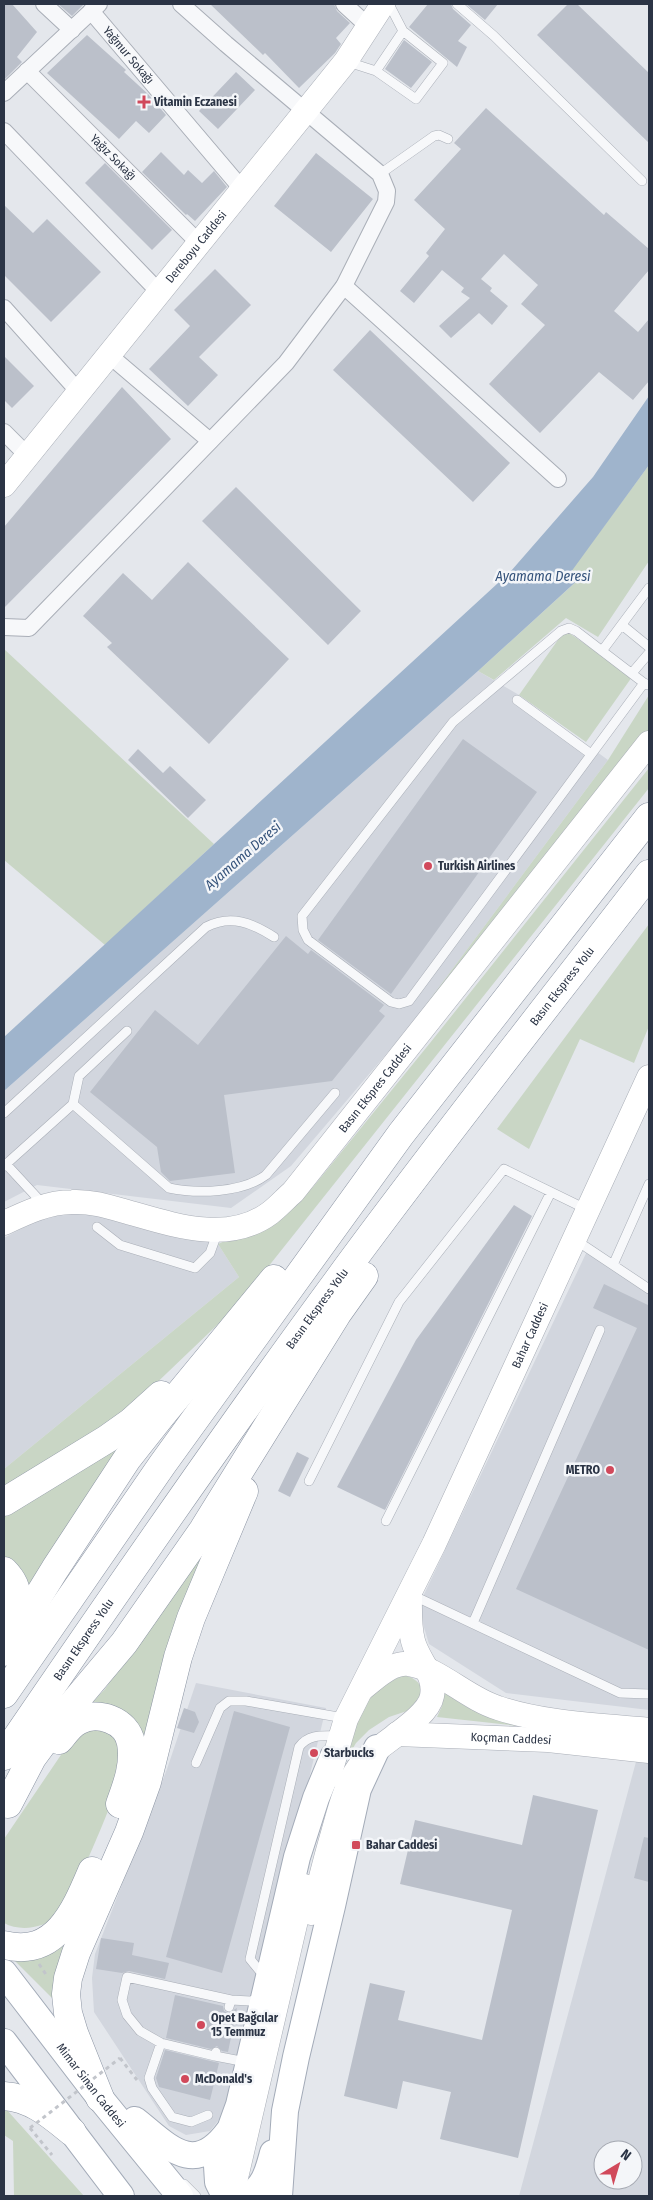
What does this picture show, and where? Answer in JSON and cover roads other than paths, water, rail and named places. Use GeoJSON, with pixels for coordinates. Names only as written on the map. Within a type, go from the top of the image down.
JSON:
{"type":"FeatureCollection","features":[{"type":"Feature","properties":{"kind":"highway"},"geometry":{"type":"LineString","coordinates":[[4,1694],[194,1420],[401,1134],[649,817]]}},
{"type":"Feature","properties":{"kind":"highway","name":"Basın Ekspress Yolu"},"geometry":{"type":"LineString","coordinates":[[4,1756],[210,1458],[338,1280],[461,1116],[649,874]]}},
{"type":"Feature","properties":{"kind":"highway"},"geometry":{"type":"LineString","coordinates":[[6,1807],[32,1758],[66,1712],[124,1643],[203,1530],[337,1314],[424,1190],[443,1158],[461,1116]]}},
{"type":"Feature","properties":{"kind":"highway"},"geometry":{"type":"LineString","coordinates":[[4,1652],[55,1569],[128,1459],[274,1279],[352,1177],[368,1159],[401,1134]]}},
{"type":"Feature","properties":{"kind":"highway"},"geometry":{"type":"LineString","coordinates":[[4,1502],[83,1455],[131,1422],[232,1331]]}},
{"type":"Feature","properties":{"kind":"highway"},"geometry":{"type":"LineString","coordinates":[[100,2098],[68,2013],[66,1994],[68,1978],[76,1954],[129,1832],[147,1782],[178,1657],[191,1618],[285,1400]]}},
{"type":"Feature","properties":{"kind":"highway"},"geometry":{"type":"LineString","coordinates":[[4,1571],[11,1578],[16,1588],[18,1600],[14,1616],[4,1635]]}},
{"type":"Feature","properties":{"kind":"highway"},"geometry":{"type":"LineString","coordinates":[[4,1945],[18,1948],[43,1943],[60,1929],[75,1909],[112,1827],[126,1788],[133,1755],[131,1740],[124,1728],[113,1720],[98,1717],[87,1717],[77,1722],[51,1750],[6,1807]]}},
{"type":"Feature","properties":{"kind":"highway"},"geometry":{"type":"LineString","coordinates":[[4,2096],[28,2100],[49,2113],[72,2132]]}},
{"type":"Feature","properties":{"kind":"main road","name":"Dereboyu Caddesi"},"geometry":{"type":"LineString","coordinates":[[4,485],[346,61],[384,4]]}},
{"type":"Feature","properties":{"kind":"main road","name":"Basın Ekspres Caddesi"},"geometry":{"type":"LineString","coordinates":[[4,1222],[45,1206],[72,1202],[95,1203],[188,1228],[218,1230],[247,1225],[269,1214],[293,1192],[649,742]]}},
{"type":"Feature","properties":{"kind":"main road","name":"Bahar Caddesi"},"geometry":{"type":"LineString","coordinates":[[363,1688],[410,1594],[648,1082]]}},
{"type":"Feature","properties":{"kind":"main road"},"geometry":{"type":"LineString","coordinates":[[241,2189],[317,1892],[341,1803],[349,1782],[362,1763],[428,1707],[432,1699],[432,1680],[419,1657],[413,1641],[409,1618],[410,1594]]}},
{"type":"Feature","properties":{"kind":"main road"},"geometry":{"type":"LineString","coordinates":[[286,2111],[265,2179],[258,2190],[222,2190],[218,2182],[217,2166],[233,2125],[297,1857],[316,1798],[340,1737],[363,1688],[382,1673],[397,1666],[409,1664],[427,1670]]}},
{"type":"Feature","properties":{"kind":"main road","name":"Koçman Caddesi"},"geometry":{"type":"LineString","coordinates":[[427,1670],[477,1700],[498,1709],[555,1720],[649,1730]]}},
{"type":"Feature","properties":{"kind":"main road"},"geometry":{"type":"LineString","coordinates":[[241,2189],[340,1737]]}},
{"type":"Feature","properties":{"kind":"main road","name":"Koçman Caddesi"},"geometry":{"type":"LineString","coordinates":[[387,1741],[548,1740],[649,1751]]}},
{"type":"Feature","properties":{"kind":"main road"},"geometry":{"type":"LineString","coordinates":[[279,2196],[286,2111],[296,2057],[358,1789],[387,1741]]}},
{"type":"Feature","properties":{"kind":"main road","name":"Mimar Sinan Caddesi"},"geometry":{"type":"LineString","coordinates":[[4,1973],[100,2098],[180,2196]]}},
{"type":"Feature","properties":{"kind":"main road"},"geometry":{"type":"LineString","coordinates":[[4,2042],[72,2132],[109,2185],[121,2196]]}},
{"type":"Feature","properties":{"kind":"main road"},"geometry":{"type":"LineString","coordinates":[[100,2098],[136,2121],[165,2146],[184,2154],[202,2155],[222,2140],[233,2125]]}},
{"type":"Feature","properties":{"kind":"street"},"geometry":{"type":"LineString","coordinates":[[44,4],[72,30]]}},
{"type":"Feature","properties":{"kind":"street"},"geometry":{"type":"LineString","coordinates":[[4,627],[29,628],[286,363],[344,286],[386,202],[386,191],[380,174],[226,44],[182,4]]}},
{"type":"Feature","properties":{"kind":"street"},"geometry":{"type":"LineString","coordinates":[[344,4],[368,26]]}},
{"type":"Feature","properties":{"kind":"street"},"geometry":{"type":"LineString","coordinates":[[5,90],[95,7]]}},
{"type":"Feature","properties":{"kind":"street","name":"Yağmur Sokağı"},"geometry":{"type":"LineString","coordinates":[[95,7],[242,189]]}},
{"type":"Feature","properties":{"kind":"street","name":"Yağız Sokağı"},"geometry":{"type":"LineString","coordinates":[[27,71],[200,244]]}},
{"type":"Feature","properties":{"kind":"street"},"geometry":{"type":"LineString","coordinates":[[4,131],[160,292]]}},
{"type":"Feature","properties":{"kind":"street"},"geometry":{"type":"LineString","coordinates":[[344,286],[558,479]]}},
{"type":"Feature","properties":{"kind":"street"},"geometry":{"type":"LineString","coordinates":[[4,308],[79,392]]}},
{"type":"Feature","properties":{"kind":"street"},"geometry":{"type":"LineString","coordinates":[[109,355],[210,441]]}},
{"type":"Feature","properties":{"kind":"street"},"geometry":{"type":"LineString","coordinates":[[4,432],[27,455]]}},
{"type":"Feature","properties":{"kind":"lane"},"geometry":{"type":"LineString","coordinates":[[346,61],[376,71],[416,99],[443,63],[403,31],[389,4]]}},
{"type":"Feature","properties":{"kind":"lane"},"geometry":{"type":"LineString","coordinates":[[457,4],[494,36],[642,181]]}},
{"type":"Feature","properties":{"kind":"lane"},"geometry":{"type":"LineString","coordinates":[[376,71],[403,31]]}},
{"type":"Feature","properties":{"kind":"lane"},"geometry":{"type":"LineString","coordinates":[[380,174],[434,136],[439,135],[448,139]]}},
{"type":"Feature","properties":{"kind":"lane"},"geometry":{"type":"LineString","coordinates":[[602,651],[649,588]]}},
{"type":"Feature","properties":{"kind":"lane"},"geometry":{"type":"LineString","coordinates":[[622,625],[649,647],[632,674]]}},
{"type":"Feature","properties":{"kind":"lane"},"geometry":{"type":"LineString","coordinates":[[572,629],[632,674],[647,684],[592,754],[409,1001],[400,1004],[391,1002],[308,940],[303,930],[302,916],[452,722],[560,630],[572,629]]}},
{"type":"Feature","properties":{"kind":"lane"},"geometry":{"type":"LineString","coordinates":[[518,700],[592,754]]}},
{"type":"Feature","properties":{"kind":"lane"},"geometry":{"type":"LineString","coordinates":[[4,1113],[206,927],[221,921],[239,920],[274,937]]}},
{"type":"Feature","properties":{"kind":"lane"},"geometry":{"type":"LineString","coordinates":[[45,1206],[5,1165],[72,1104],[79,1076],[128,1031]]}},
{"type":"Feature","properties":{"kind":"lane"},"geometry":{"type":"LineString","coordinates":[[72,1104],[169,1188],[190,1192],[245,1187],[259,1180],[266,1175],[335,1093]]}},
{"type":"Feature","properties":{"kind":"lane"},"geometry":{"type":"LineString","coordinates":[[309,1481],[398,1302],[504,1169],[588,1210]]}},
{"type":"Feature","properties":{"kind":"lane"},"geometry":{"type":"LineString","coordinates":[[614,1265],[649,1184]]}},
{"type":"Feature","properties":{"kind":"lane"},"geometry":{"type":"LineString","coordinates":[[386,1521],[551,1192]]}},
{"type":"Feature","properties":{"kind":"lane"},"geometry":{"type":"LineString","coordinates":[[97,1227],[120,1246],[195,1268],[210,1253],[218,1230]]}},
{"type":"Feature","properties":{"kind":"lane"},"geometry":{"type":"LineString","coordinates":[[574,1239],[649,1289]]}},
{"type":"Feature","properties":{"kind":"lane"},"geometry":{"type":"LineString","coordinates":[[473,1624],[600,1330]]}},
{"type":"Feature","properties":{"kind":"lane"},"geometry":{"type":"LineString","coordinates":[[410,1594],[620,1693],[649,1694]]}},
{"type":"Feature","properties":{"kind":"lane"},"geometry":{"type":"LineString","coordinates":[[196,1763],[220,1708],[230,1701],[246,1701],[340,1737]]}},
{"type":"Feature","properties":{"kind":"lane"},"geometry":{"type":"LineString","coordinates":[[249,2062],[161,2043],[140,2031],[127,2015],[122,2000],[127,1977],[230,2004],[250,2001],[266,1986],[259,1970],[250,1959],[299,1748],[304,1740],[314,1736],[340,1737]]}},
{"type":"Feature","properties":{"kind":"lane"},"geometry":{"type":"LineString","coordinates":[[161,2043],[149,2078],[152,2088],[172,2117],[191,2122],[208,2115]]}},
{"type":"Feature","properties":{"kind":"lane"},"geometry":{"type":"LineString","coordinates":[[161,2172],[185,2184],[196,2196]]}},
{"type":"Feature","properties":{"kind":"water","name":"Ayamama Deresi"},"geometry":{"type":"Polygon","coordinates":[[[649,396],[649,465],[571,572],[580,578],[478,671],[4,1091],[4,1037],[511,571],[593,477],[649,396]]]}},
{"type":"Feature","properties":{"kind":"place","name":"Vitamin Eczanesi"},"geometry":{"type":"Point","coordinates":[144,102]}},
{"type":"Feature","properties":{"kind":"place","name":"Turkish Airlines"},"geometry":{"type":"Point","coordinates":[428,866]}},
{"type":"Feature","properties":{"kind":"place","name":"METRO"},"geometry":{"type":"Point","coordinates":[610,1470]}},
{"type":"Feature","properties":{"kind":"place","name":"Starbucks"},"geometry":{"type":"Point","coordinates":[314,1753]}},
{"type":"Feature","properties":{"kind":"place","name":"Bahar Caddesi"},"geometry":{"type":"Point","coordinates":[356,1845]}},
{"type":"Feature","properties":{"kind":"place","name":"Opet Bağcılar 15 Temmuz"},"geometry":{"type":"Point","coordinates":[201,2025]}},
{"type":"Feature","properties":{"kind":"place","name":"McDonald's"},"geometry":{"type":"Point","coordinates":[185,2079]}}]}
